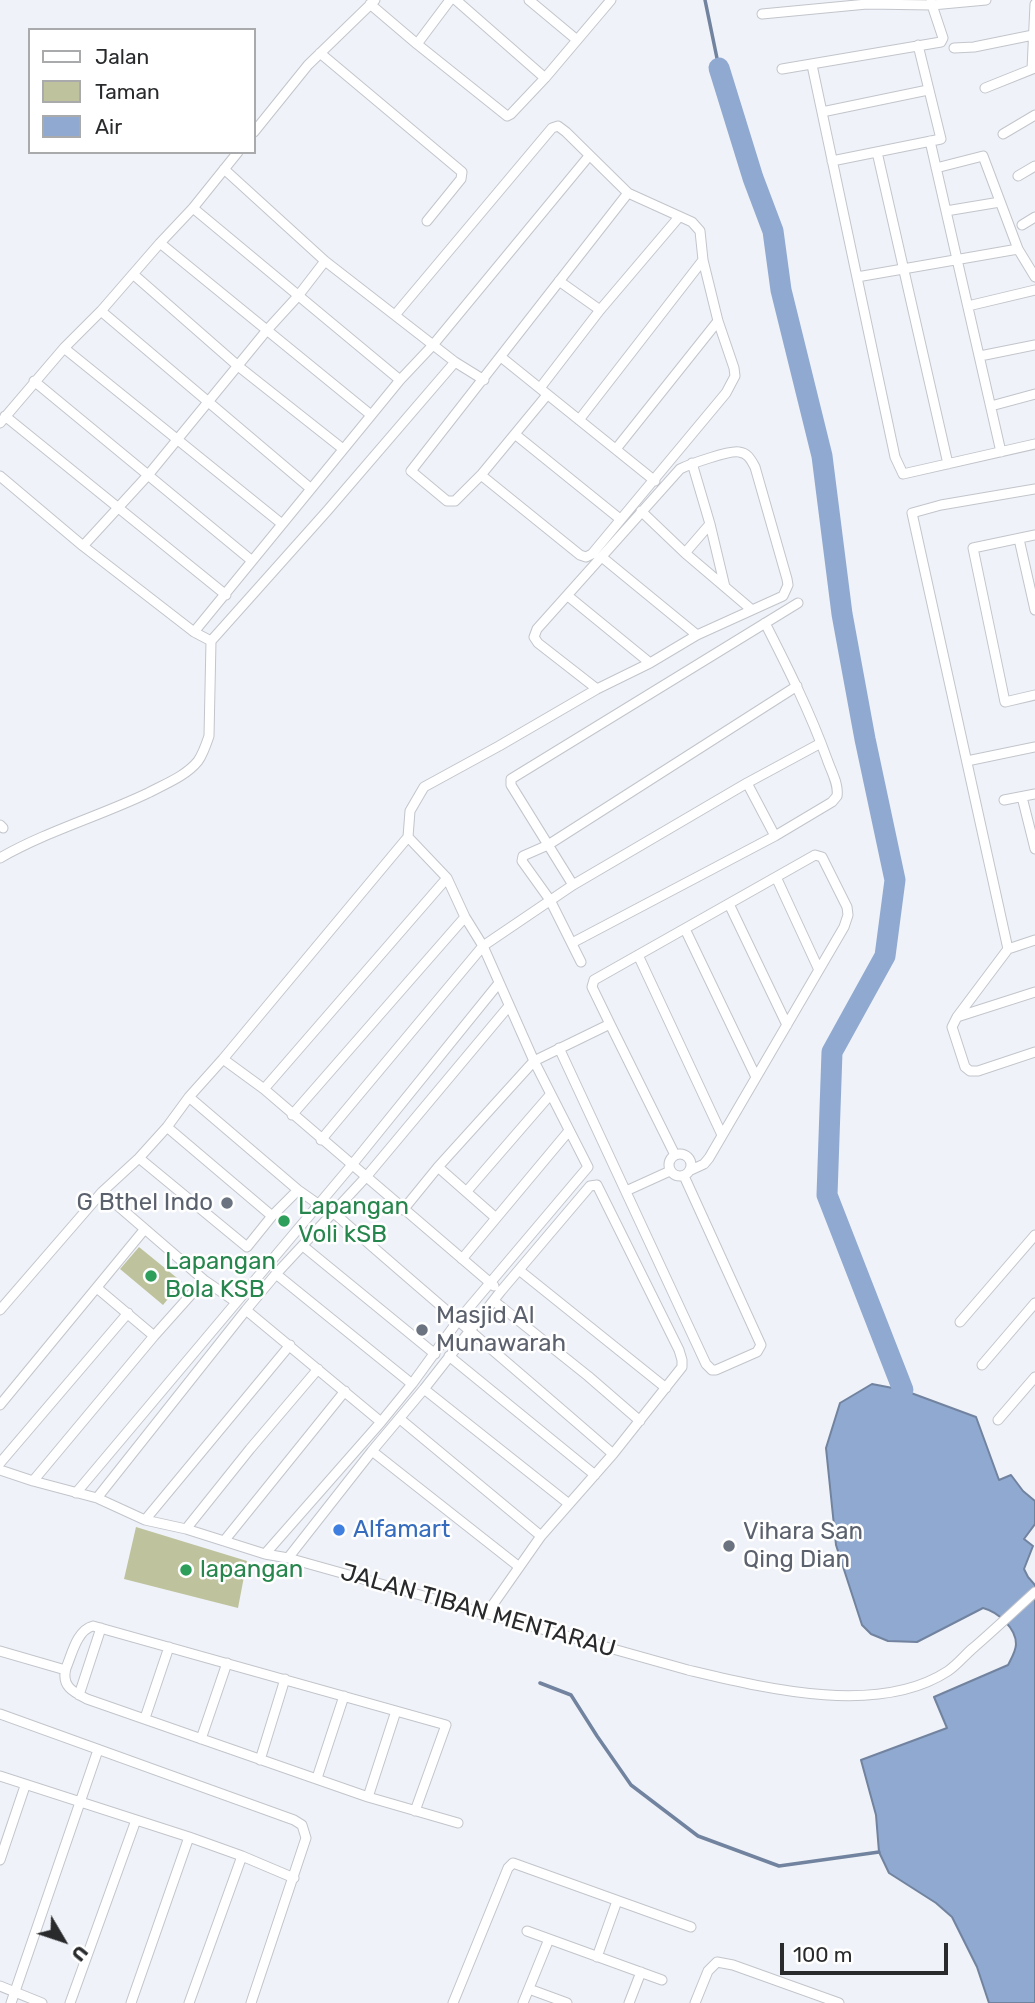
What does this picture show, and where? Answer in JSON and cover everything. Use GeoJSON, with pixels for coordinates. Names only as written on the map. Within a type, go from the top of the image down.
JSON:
{"type":"FeatureCollection","features":[{"type":"Feature","properties":{"kind":"street"},"geometry":{"type":"LineString","coordinates":[[416,44],[450,0]]}},
{"type":"Feature","properties":{"kind":"street"},"geometry":{"type":"LineString","coordinates":[[456,0],[545,78]]}},
{"type":"Feature","properties":{"kind":"street"},"geometry":{"type":"LineString","coordinates":[[529,0],[577,40]]}},
{"type":"Feature","properties":{"kind":"street"},"geometry":{"type":"LineString","coordinates":[[256,130],[320,53],[372,2],[416,44],[507,116],[545,78],[611,0]]}},
{"type":"Feature","properties":{"kind":"street"},"geometry":{"type":"LineString","coordinates":[[761,14],[867,4],[986,0]]}},
{"type":"Feature","properties":{"kind":"street"},"geometry":{"type":"LineString","coordinates":[[782,69],[941,42],[943,38],[932,3]]}},
{"type":"Feature","properties":{"kind":"street"},"geometry":{"type":"LineString","coordinates":[[985,88],[1034,68],[1035,4]]}},
{"type":"Feature","properties":{"kind":"street"},"geometry":{"type":"LineString","coordinates":[[954,48],[1033,36]]}},
{"type":"Feature","properties":{"kind":"street"},"geometry":{"type":"LineString","coordinates":[[832,161],[941,139],[918,45]]}},
{"type":"Feature","properties":{"kind":"street"},"geometry":{"type":"LineString","coordinates":[[320,53],[462,172],[461,179],[427,220]]}},
{"type":"Feature","properties":{"kind":"street"},"geometry":{"type":"LineString","coordinates":[[812,65],[895,457],[903,474],[1035,444]]}},
{"type":"Feature","properties":{"kind":"street"},"geometry":{"type":"LineString","coordinates":[[821,111],[928,90]]}},
{"type":"Feature","properties":{"kind":"street"},"geometry":{"type":"LineString","coordinates":[[1003,134],[1035,115]]}},
{"type":"Feature","properties":{"kind":"street"},"geometry":{"type":"LineString","coordinates":[[395,315],[552,128],[562,127],[628,194],[698,227],[718,321],[734,368],[733,381],[726,393],[592,554],[583,557],[481,475]]}},
{"type":"Feature","properties":{"kind":"street"},"geometry":{"type":"LineString","coordinates":[[930,141],[1001,452]]}},
{"type":"Feature","properties":{"kind":"street"},"geometry":{"type":"LineString","coordinates":[[877,152],[948,464]]}},
{"type":"Feature","properties":{"kind":"street"},"geometry":{"type":"LineString","coordinates":[[226,594],[3,419],[34,381],[193,208],[236,154]]}},
{"type":"Feature","properties":{"kind":"street"},"geometry":{"type":"LineString","coordinates":[[194,632],[342,449],[433,345],[589,156]]}},
{"type":"Feature","properties":{"kind":"street"},"geometry":{"type":"LineString","coordinates":[[936,168],[983,156],[1018,250],[1032,266],[1035,277]]}},
{"type":"Feature","properties":{"kind":"street"},"geometry":{"type":"LineString","coordinates":[[1018,176],[1035,166]]}},
{"type":"Feature","properties":{"kind":"street"},"geometry":{"type":"LineString","coordinates":[[225,169],[325,261],[454,362],[484,380]]}},
{"type":"Feature","properties":{"kind":"street"},"geometry":{"type":"LineString","coordinates":[[628,194],[411,471],[443,498],[451,502],[458,498],[516,435],[600,310],[679,217]]}},
{"type":"Feature","properties":{"kind":"street"},"geometry":{"type":"LineString","coordinates":[[946,211],[1000,202]]}},
{"type":"Feature","properties":{"kind":"street"},"geometry":{"type":"LineString","coordinates":[[193,208],[400,380]]}},
{"type":"Feature","properties":{"kind":"street"},"geometry":{"type":"LineString","coordinates":[[1022,225],[1035,217]]}},
{"type":"Feature","properties":{"kind":"street"},"geometry":{"type":"LineString","coordinates":[[160,243],[371,415]]}},
{"type":"Feature","properties":{"kind":"street"},"geometry":{"type":"LineString","coordinates":[[856,277],[1018,250]]}},
{"type":"Feature","properties":{"kind":"street"},"geometry":{"type":"LineString","coordinates":[[579,419],[703,260]]}},
{"type":"Feature","properties":{"kind":"street"},"geometry":{"type":"LineString","coordinates":[[83,547],[149,474],[267,330],[299,296],[325,261]]}},
{"type":"Feature","properties":{"kind":"street"},"geometry":{"type":"LineString","coordinates":[[133,274],[238,366],[342,449]]}},
{"type":"Feature","properties":{"kind":"street"},"geometry":{"type":"LineString","coordinates":[[559,281],[600,310]]}},
{"type":"Feature","properties":{"kind":"street"},"geometry":{"type":"LineString","coordinates":[[968,306],[1035,290]]}},
{"type":"Feature","properties":{"kind":"street"},"geometry":{"type":"LineString","coordinates":[[100,311],[310,488]]}},
{"type":"Feature","properties":{"kind":"street"},"geometry":{"type":"LineString","coordinates":[[616,449],[718,321]]}},
{"type":"Feature","properties":{"kind":"street"},"geometry":{"type":"LineString","coordinates":[[980,356],[1035,345]]}},
{"type":"Feature","properties":{"kind":"street"},"geometry":{"type":"LineString","coordinates":[[64,348],[282,524]]}},
{"type":"Feature","properties":{"kind":"street"},"geometry":{"type":"LineString","coordinates":[[500,357],[662,487]]}},
{"type":"Feature","properties":{"kind":"street"},"geometry":{"type":"LineString","coordinates":[[0,858],[20,846],[169,783],[198,761],[209,736],[211,641],[454,362]]}},
{"type":"Feature","properties":{"kind":"street"},"geometry":{"type":"LineString","coordinates":[[34,381],[251,560]]}},
{"type":"Feature","properties":{"kind":"street"},"geometry":{"type":"LineString","coordinates":[[991,405],[1035,394]]}},
{"type":"Feature","properties":{"kind":"street"},"geometry":{"type":"LineString","coordinates":[[516,435],[620,519]]}},
{"type":"Feature","properties":{"kind":"street"},"geometry":{"type":"LineString","coordinates":[[0,1310],[102,1192],[139,1158],[167,1127],[189,1097],[408,837],[410,810],[424,787],[696,635],[783,596],[788,585],[755,467],[746,454],[736,451],[680,469],[537,629],[534,637],[538,643],[597,689]]}},
{"type":"Feature","properties":{"kind":"street"},"geometry":{"type":"LineString","coordinates":[[692,463],[725,587]]}},
{"type":"Feature","properties":{"kind":"street"},"geometry":{"type":"LineString","coordinates":[[0,475],[83,547],[194,632],[211,641]]}},
{"type":"Feature","properties":{"kind":"street"},"geometry":{"type":"LineString","coordinates":[[1008,949],[912,513],[941,505],[1035,489]]}},
{"type":"Feature","properties":{"kind":"street"},"geometry":{"type":"LineString","coordinates":[[641,511],[752,610]]}},
{"type":"Feature","properties":{"kind":"street"},"geometry":{"type":"LineString","coordinates":[[685,553],[710,524]]}},
{"type":"Feature","properties":{"kind":"street"},"geometry":{"type":"LineString","coordinates":[[1035,535],[973,548],[1005,702],[1035,695]]}},
{"type":"Feature","properties":{"kind":"street"},"geometry":{"type":"LineString","coordinates":[[1018,539],[1035,610]]}},
{"type":"Feature","properties":{"kind":"street"},"geometry":{"type":"LineString","coordinates":[[603,558],[696,635]]}},
{"type":"Feature","properties":{"kind":"street"},"geometry":{"type":"LineString","coordinates":[[568,596],[650,663]]}},
{"type":"Feature","properties":{"kind":"street"},"geometry":{"type":"LineString","coordinates":[[573,885],[511,785],[511,779],[798,603]]}},
{"type":"Feature","properties":{"kind":"street"},"geometry":{"type":"LineString","coordinates":[[572,943],[775,835],[832,802],[837,796],[838,788],[821,743],[797,686],[765,623]]}},
{"type":"Feature","properties":{"kind":"street"},"geometry":{"type":"LineString","coordinates":[[581,962],[551,900],[522,859],[525,854],[548,845],[797,686]]}},
{"type":"Feature","properties":{"kind":"street"},"geometry":{"type":"LineString","coordinates":[[321,1140],[483,946],[573,885],[821,743]]}},
{"type":"Feature","properties":{"kind":"street"},"geometry":{"type":"LineString","coordinates":[[967,761],[1035,747]]}},
{"type":"Feature","properties":{"kind":"street"},"geometry":{"type":"LineString","coordinates":[[747,783],[775,835]]}},
{"type":"Feature","properties":{"kind":"street"},"geometry":{"type":"LineString","coordinates":[[1004,800],[1035,794]]}},
{"type":"Feature","properties":{"kind":"street"},"geometry":{"type":"LineString","coordinates":[[1022,796],[1035,849]]}},
{"type":"Feature","properties":{"kind":"street"},"geometry":{"type":"LineString","coordinates":[[265,1554],[381,1422],[457,1322],[588,1167],[568,1132],[483,946],[465,917],[447,878],[408,837]]}},
{"type":"Feature","properties":{"kind":"street"},"geometry":{"type":"LineString","coordinates":[[675,1155],[610,1024],[593,982],[819,854],[847,907],[848,915],[844,927],[707,1161],[687,1173],[676,1176],[670,1171],[669,1163],[675,1155],[688,1157],[692,1164],[687,1173]]}},
{"type":"Feature","properties":{"kind":"street"},"geometry":{"type":"LineString","coordinates":[[776,877],[819,970]]}},
{"type":"Feature","properties":{"kind":"street"},"geometry":{"type":"LineString","coordinates":[[264,1089],[447,878]]}},
{"type":"Feature","properties":{"kind":"street"},"geometry":{"type":"LineString","coordinates":[[729,904],[787,1025]]}},
{"type":"Feature","properties":{"kind":"street"},"geometry":{"type":"LineString","coordinates":[[292,1115],[465,917]]}},
{"type":"Feature","properties":{"kind":"street"},"geometry":{"type":"LineString","coordinates":[[685,929],[756,1077]]}},
{"type":"Feature","properties":{"kind":"street"},"geometry":{"type":"LineString","coordinates":[[1035,940],[1008,949],[952,1027],[965,1067],[970,1071],[978,1071],[1035,1052]]}},
{"type":"Feature","properties":{"kind":"street"},"geometry":{"type":"LineString","coordinates":[[638,955],[722,1135]]}},
{"type":"Feature","properties":{"kind":"street"},"geometry":{"type":"LineString","coordinates":[[76,1493],[351,1166],[499,983]]}},
{"type":"Feature","properties":{"kind":"street"},"geometry":{"type":"LineString","coordinates":[[957,1017],[1035,992]]}},
{"type":"Feature","properties":{"kind":"street"},"geometry":{"type":"LineString","coordinates":[[97,1497],[276,1273],[366,1177],[509,1006]]}},
{"type":"Feature","properties":{"kind":"street"},"geometry":{"type":"LineString","coordinates":[[403,1210],[438,1167],[534,1061],[610,1024]]}},
{"type":"Feature","properties":{"kind":"street"},"geometry":{"type":"LineString","coordinates":[[559,1048],[706,1364],[716,1370],[757,1352],[761,1345],[687,1173]]}},
{"type":"Feature","properties":{"kind":"street"},"geometry":{"type":"LineString","coordinates":[[223,1059],[264,1089],[351,1166],[501,1291]]}},
{"type":"Feature","properties":{"kind":"street"},"geometry":{"type":"LineString","coordinates":[[467,1191],[550,1095]]}},
{"type":"Feature","properties":{"kind":"street"},"geometry":{"type":"LineString","coordinates":[[189,1097],[318,1204]]}},
{"type":"Feature","properties":{"kind":"street"},"geometry":{"type":"LineString","coordinates":[[167,1127],[272,1216]]}},
{"type":"Feature","properties":{"kind":"street"},"geometry":{"type":"LineString","coordinates":[[462,1259],[568,1132]]}},
{"type":"Feature","properties":{"kind":"street"},"geometry":{"type":"LineString","coordinates":[[139,1158],[247,1247],[298,1190]]}},
{"type":"Feature","properties":{"kind":"street"},"geometry":{"type":"LineString","coordinates":[[438,1167],[496,1218]]}},
{"type":"Feature","properties":{"kind":"street"},"geometry":{"type":"LineString","coordinates":[[626,1191],[670,1171]]}},
{"type":"Feature","properties":{"kind":"street"},"geometry":{"type":"LineString","coordinates":[[288,1558],[501,1291],[590,1186],[597,1185],[682,1360],[681,1370],[613,1454],[541,1536],[487,1613]]}},
{"type":"Feature","properties":{"kind":"street"},"geometry":{"type":"LineString","coordinates":[[102,1192],[204,1280],[236,1302]]}},
{"type":"Feature","properties":{"kind":"street"},"geometry":{"type":"LineString","coordinates":[[334,1213],[613,1454]]}},
{"type":"Feature","properties":{"kind":"street"},"geometry":{"type":"LineString","coordinates":[[0,1405],[144,1230]]}},
{"type":"Feature","properties":{"kind":"street"},"geometry":{"type":"LineString","coordinates":[[960,1322],[1035,1235]]}},
{"type":"Feature","properties":{"kind":"street"},"geometry":{"type":"LineString","coordinates":[[303,1246],[435,1354]]}},
{"type":"Feature","properties":{"kind":"street"},"geometry":{"type":"LineString","coordinates":[[519,1270],[666,1388]]}},
{"type":"Feature","properties":{"kind":"street"},"geometry":{"type":"LineString","coordinates":[[276,1273],[412,1384]]}},
{"type":"Feature","properties":{"kind":"street"},"geometry":{"type":"LineString","coordinates":[[33,1481],[204,1280]]}},
{"type":"Feature","properties":{"kind":"street"},"geometry":{"type":"LineString","coordinates":[[97,1288],[154,1336]]}},
{"type":"Feature","properties":{"kind":"street"},"geometry":{"type":"LineString","coordinates":[[494,1301],[640,1421]]}},
{"type":"Feature","properties":{"kind":"street"},"geometry":{"type":"LineString","coordinates":[[982,1365],[1035,1303]]}},
{"type":"Feature","properties":{"kind":"street"},"geometry":{"type":"LineString","coordinates":[[246,1310],[381,1422]]}},
{"type":"Feature","properties":{"kind":"street"},"geometry":{"type":"LineString","coordinates":[[0,1463],[128,1313]]}},
{"type":"Feature","properties":{"kind":"street"},"geometry":{"type":"LineString","coordinates":[[145,1520],[290,1346]]}},
{"type":"Feature","properties":{"kind":"street"},"geometry":{"type":"LineString","coordinates":[[449,1356],[595,1475]]}},
{"type":"Feature","properties":{"kind":"street"},"geometry":{"type":"LineString","coordinates":[[186,1529],[318,1369]]}},
{"type":"Feature","properties":{"kind":"street"},"geometry":{"type":"LineString","coordinates":[[998,1420],[1035,1377]]}},
{"type":"Feature","properties":{"kind":"street"},"geometry":{"type":"LineString","coordinates":[[424,1389],[569,1504]]}},
{"type":"Feature","properties":{"kind":"street"},"geometry":{"type":"LineString","coordinates":[[224,1541],[345,1391]]}},
{"type":"Feature","properties":{"kind":"street"},"geometry":{"type":"LineString","coordinates":[[400,1419],[541,1536]]}},
{"type":"Feature","properties":{"kind":"street"},"geometry":{"type":"LineString","coordinates":[[372,1451],[518,1566]]}},
{"type":"Feature","properties":{"kind":"street","name":"JALAN TIBAN MENTARAU"},"geometry":{"type":"LineString","coordinates":[[0,1470],[97,1497],[145,1520],[754,1686],[841,1696],[886,1694],[931,1679],[948,1671],[1035,1592]]}},
{"type":"Feature","properties":{"kind":"street"},"geometry":{"type":"LineString","coordinates":[[415,1811],[446,1725],[101,1628],[89,1626],[84,1630],[64,1675],[66,1684],[79,1695],[368,1797],[415,1811],[458,1823]]}},
{"type":"Feature","properties":{"kind":"street"},"geometry":{"type":"LineString","coordinates":[[79,1695],[101,1628]]}},
{"type":"Feature","properties":{"kind":"street"},"geometry":{"type":"LineString","coordinates":[[145,1718],[169,1647]]}},
{"type":"Feature","properties":{"kind":"street"},"geometry":{"type":"LineString","coordinates":[[0,1651],[66,1668]]}},
{"type":"Feature","properties":{"kind":"street"},"geometry":{"type":"LineString","coordinates":[[201,1739],[227,1663]]}},
{"type":"Feature","properties":{"kind":"street"},"geometry":{"type":"LineString","coordinates":[[260,1760],[285,1679]]}},
{"type":"Feature","properties":{"kind":"street"},"geometry":{"type":"LineString","coordinates":[[317,1778],[344,1696]]}},
{"type":"Feature","properties":{"kind":"street"},"geometry":{"type":"LineString","coordinates":[[368,1797],[396,1711]]}},
{"type":"Feature","properties":{"kind":"street"},"geometry":{"type":"LineString","coordinates":[[0,1714],[298,1822],[304,1829],[306,1838],[251,2003]]}},
{"type":"Feature","properties":{"kind":"street"},"geometry":{"type":"LineString","coordinates":[[11,2003],[98,1750]]}},
{"type":"Feature","properties":{"kind":"street"},"geometry":{"type":"LineString","coordinates":[[0,1776],[242,1856],[294,1878]]}},
{"type":"Feature","properties":{"kind":"street"},"geometry":{"type":"LineString","coordinates":[[0,1860],[25,1786]]}},
{"type":"Feature","properties":{"kind":"street"},"geometry":{"type":"LineString","coordinates":[[70,2003],[136,1820]]}},
{"type":"Feature","properties":{"kind":"street"},"geometry":{"type":"LineString","coordinates":[[131,2003],[189,1838]]}},
{"type":"Feature","properties":{"kind":"street"},"geometry":{"type":"LineString","coordinates":[[189,2003],[242,1856]]}},
{"type":"Feature","properties":{"kind":"street"},"geometry":{"type":"LineString","coordinates":[[453,2003],[511,1864],[515,1863],[691,1927]]}},
{"type":"Feature","properties":{"kind":"street"},"geometry":{"type":"LineString","coordinates":[[595,1956],[614,1900]]}},
{"type":"Feature","properties":{"kind":"street"},"geometry":{"type":"LineString","coordinates":[[527,1931],[662,1980]]}},
{"type":"Feature","properties":{"kind":"street"},"geometry":{"type":"LineString","coordinates":[[523,2003],[549,1939]]}},
{"type":"Feature","properties":{"kind":"street"},"geometry":{"type":"LineString","coordinates":[[695,2003],[708,1971],[717,1962],[733,1965],[839,2003]]}},
{"type":"Feature","properties":{"kind":"street"},"geometry":{"type":"LineString","coordinates":[[629,2003],[641,1972]]}},
{"type":"Feature","properties":{"kind":"street"},"geometry":{"type":"LineString","coordinates":[[0,1986],[42,2003]]}},
{"type":"Feature","properties":{"kind":"street"},"geometry":{"type":"LineString","coordinates":[[529,1989],[567,2003]]}},
{"type":"Feature","properties":{"kind":"green space","name":"Lapangan Bola KSB"},"geometry":{"type":"Polygon","coordinates":[[[139,1247],[182,1282],[163,1305],[120,1269],[139,1247]]]}},
{"type":"Feature","properties":{"kind":"green space","name":"lapangan"},"geometry":{"type":"Polygon","coordinates":[[[136,1527],[247,1561],[238,1608],[124,1579],[136,1527]]]}},
{"type":"Feature","properties":{"kind":"water"},"geometry":{"type":"Polygon","coordinates":[[[872,1384],[903,1390],[976,1417],[999,1480],[1011,1475],[1035,1501],[1035,1524],[1024,1539],[1033,1546],[1024,1569],[1035,1585],[1035,2003],[989,2003],[977,1967],[952,1917],[936,1903],[889,1873],[879,1852],[876,1815],[861,1760],[947,1728],[934,1697],[1008,1665],[1016,1644],[1013,1632],[1005,1622],[983,1608],[917,1642],[888,1641],[871,1634],[862,1625],[836,1545],[826,1448],[840,1403],[872,1384]]]}},
{"type":"Feature","properties":{"kind":"waterway"},"geometry":{"type":"LineString","coordinates":[[705,0],[719,68]]}},
{"type":"Feature","properties":{"kind":"waterway"},"geometry":{"type":"LineString","coordinates":[[719,68],[753,178],[773,231],[781,290],[822,456],[842,614],[895,880],[885,956],[832,1052],[827,1195],[903,1390]]}},
{"type":"Feature","properties":{"kind":"waterway"},"geometry":{"type":"LineString","coordinates":[[540,1683],[571,1695],[631,1785],[698,1836],[779,1866],[879,1852]]}},
{"type":"Feature","properties":{"kind":"place","name":"G Bthel Indo"},"geometry":{"type":"Point","coordinates":[227,1203]}},
{"type":"Feature","properties":{"kind":"place","name":"Lapangan Voli kSB"},"geometry":{"type":"Point","coordinates":[284,1221]}},
{"type":"Feature","properties":{"kind":"place","name":"Lapangan Bola KSB"},"geometry":{"type":"Point","coordinates":[151,1276]}},
{"type":"Feature","properties":{"kind":"place","name":"Masjid Al Munawarah"},"geometry":{"type":"Point","coordinates":[422,1330]}},
{"type":"Feature","properties":{"kind":"place","name":"Alfamart"},"geometry":{"type":"Point","coordinates":[339,1530]}},
{"type":"Feature","properties":{"kind":"place","name":"Vihara San Qing Dian"},"geometry":{"type":"Point","coordinates":[729,1546]}},
{"type":"Feature","properties":{"kind":"place","name":"lapangan"},"geometry":{"type":"Point","coordinates":[186,1570]}}]}
